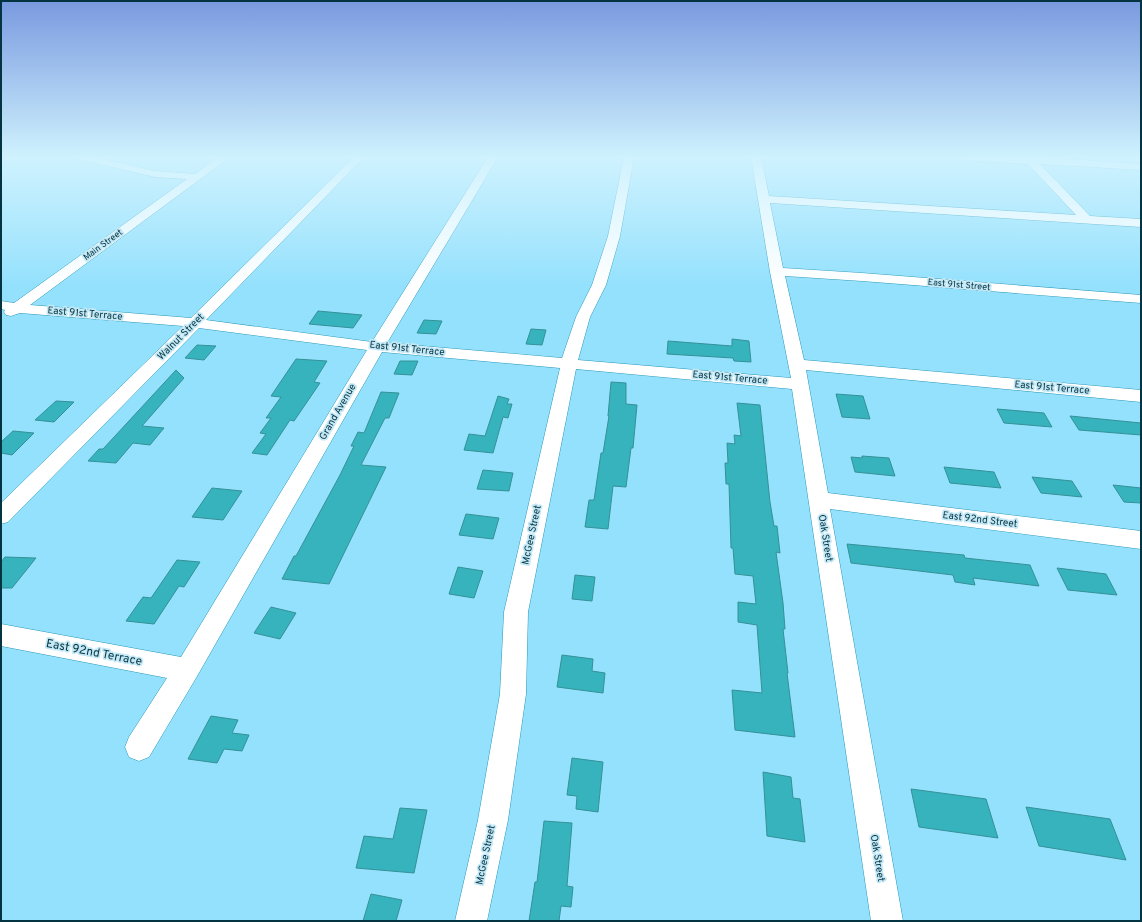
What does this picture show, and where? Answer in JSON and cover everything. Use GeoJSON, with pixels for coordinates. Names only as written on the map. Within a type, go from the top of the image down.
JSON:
{"type":"FeatureCollection","features":[{"type":"Feature","properties":{"kind":"street","name":"Main Street"},"geometry":{"type":"LineString","coordinates":[[1,319],[8,307],[164,200]]}},
{"type":"Feature","properties":{"kind":"street","name":"Walnut Street"},"geometry":{"type":"LineString","coordinates":[[1,516],[316,200]]}},
{"type":"Feature","properties":{"kind":"street","name":"Grand Avenue"},"geometry":{"type":"LineString","coordinates":[[139,748],[187,670],[377,347],[467,200]]}},
{"type":"Feature","properties":{"kind":"street","name":"McGee Street"},"geometry":{"type":"LineString","coordinates":[[471,921],[493,820],[513,694],[516,612],[569,364],[582,317],[599,284],[614,236],[621,200]]}},
{"type":"Feature","properties":{"kind":"street","name":"Oak Street"},"geometry":{"type":"LineString","coordinates":[[763,200],[797,364],[887,921]]}},
{"type":"Feature","properties":{"kind":"street"},"geometry":{"type":"LineString","coordinates":[[780,200],[1141,223]]}},
{"type":"Feature","properties":{"kind":"street"},"geometry":{"type":"LineString","coordinates":[[1068,200],[1086,219]]}},
{"type":"Feature","properties":{"kind":"street","name":"East 91st Street"},"geometry":{"type":"LineString","coordinates":[[777,272],[1141,300]]}},
{"type":"Feature","properties":{"kind":"street","name":"East 91st Terrace"},"geometry":{"type":"LineString","coordinates":[[8,307],[195,323],[377,347],[800,384]]}},
{"type":"Feature","properties":{"kind":"street","name":"East 91st Terrace"},"geometry":{"type":"LineString","coordinates":[[797,364],[1141,396]]}},
{"type":"Feature","properties":{"kind":"street","name":"East 92nd Street"},"geometry":{"type":"LineString","coordinates":[[819,500],[1141,540]]}},
{"type":"Feature","properties":{"kind":"street","name":"East 92nd Terrace"},"geometry":{"type":"LineString","coordinates":[[1,636],[187,670]]}},
{"type":"Feature","properties":{"kind":"building"},"geometry":{"type":"Polygon","coordinates":[[[318,311],[362,315],[353,328],[309,324],[318,311]]]}},
{"type":"Feature","properties":{"kind":"building"},"geometry":{"type":"Polygon","coordinates":[[[424,320],[442,321],[436,334],[417,333],[424,320]]]}},
{"type":"Feature","properties":{"kind":"building"},"geometry":{"type":"Polygon","coordinates":[[[531,329],[546,330],[542,345],[526,344],[531,329]]]}},
{"type":"Feature","properties":{"kind":"building"},"geometry":{"type":"Polygon","coordinates":[[[732,339],[749,341],[751,362],[734,361],[733,358],[667,354],[668,341],[732,346],[732,339]]]}},
{"type":"Feature","properties":{"kind":"building"},"geometry":{"type":"Polygon","coordinates":[[[197,345],[216,346],[204,360],[185,358],[197,345]]]}},
{"type":"Feature","properties":{"kind":"building"},"geometry":{"type":"Polygon","coordinates":[[[296,359],[327,361],[314,382],[320,383],[294,421],[290,420],[267,455],[252,453],[266,434],[260,433],[271,418],[266,418],[281,397],[271,396],[296,359]]]}},
{"type":"Feature","properties":{"kind":"building"},"geometry":{"type":"Polygon","coordinates":[[[400,361],[418,361],[412,375],[394,374],[400,361]]]}},
{"type":"Feature","properties":{"kind":"building"},"geometry":{"type":"Polygon","coordinates":[[[176,370],[184,378],[142,426],[164,428],[150,445],[133,443],[116,463],[88,461],[99,449],[103,449],[176,370]]]}},
{"type":"Feature","properties":{"kind":"building"},"geometry":{"type":"Polygon","coordinates":[[[611,382],[626,383],[626,404],[637,405],[633,448],[631,448],[626,487],[613,486],[608,529],[585,527],[589,500],[594,500],[601,453],[603,453],[609,416],[611,382]]]}},
{"type":"Feature","properties":{"kind":"building"},"geometry":{"type":"Polygon","coordinates":[[[381,392],[399,393],[389,418],[385,418],[361,465],[386,467],[329,584],[282,579],[340,475],[354,446],[351,446],[358,432],[364,433],[381,392]]]}},
{"type":"Feature","properties":{"kind":"building"},"geometry":{"type":"Polygon","coordinates":[[[836,394],[863,396],[870,419],[842,417],[836,394]]]}},
{"type":"Feature","properties":{"kind":"building"},"geometry":{"type":"Polygon","coordinates":[[[498,396],[509,399],[507,404],[512,404],[508,418],[503,417],[493,453],[464,450],[469,434],[485,436],[498,396]]]}},
{"type":"Feature","properties":{"kind":"building"},"geometry":{"type":"Polygon","coordinates":[[[56,401],[74,402],[54,422],[35,420],[56,401]]]}},
{"type":"Feature","properties":{"kind":"building"},"geometry":{"type":"Polygon","coordinates":[[[737,403],[760,405],[770,502],[774,526],[777,526],[780,553],[776,552],[783,603],[785,629],[783,629],[795,737],[735,730],[732,690],[762,693],[757,625],[738,622],[738,602],[756,604],[753,576],[735,574],[733,548],[731,548],[729,484],[726,484],[725,463],[728,463],[727,443],[735,444],[734,435],[741,436],[737,403]]]}},
{"type":"Feature","properties":{"kind":"building"},"geometry":{"type":"Polygon","coordinates":[[[997,409],[1044,413],[1052,427],[1004,423],[997,409]]]}},
{"type":"Feature","properties":{"kind":"building"},"geometry":{"type":"Polygon","coordinates":[[[1070,416],[1141,423],[1141,435],[1079,430],[1070,416]]]}},
{"type":"Feature","properties":{"kind":"building"},"geometry":{"type":"Polygon","coordinates":[[[13,431],[34,433],[12,455],[1,453],[1,442],[13,431]]]}},
{"type":"Feature","properties":{"kind":"building"},"geometry":{"type":"Polygon","coordinates":[[[862,456],[889,458],[895,476],[855,472],[851,457],[862,458],[862,456]]]}},
{"type":"Feature","properties":{"kind":"building"},"geometry":{"type":"Polygon","coordinates":[[[944,467],[994,472],[1001,488],[950,483],[944,467]]]}},
{"type":"Feature","properties":{"kind":"building"},"geometry":{"type":"Polygon","coordinates":[[[483,470],[513,473],[509,491],[477,489],[483,470]]]}},
{"type":"Feature","properties":{"kind":"building"},"geometry":{"type":"Polygon","coordinates":[[[1032,477],[1072,481],[1082,497],[1041,493],[1032,477]]]}},
{"type":"Feature","properties":{"kind":"building"},"geometry":{"type":"Polygon","coordinates":[[[1113,485],[1141,488],[1141,503],[1124,502],[1113,485]]]}},
{"type":"Feature","properties":{"kind":"building"},"geometry":{"type":"Polygon","coordinates":[[[212,488],[242,491],[223,520],[192,517],[212,488]]]}},
{"type":"Feature","properties":{"kind":"building"},"geometry":{"type":"Polygon","coordinates":[[[466,514],[499,518],[493,539],[459,535],[466,514]]]}},
{"type":"Feature","properties":{"kind":"building"},"geometry":{"type":"Polygon","coordinates":[[[847,544],[964,555],[965,558],[1030,565],[1039,586],[973,578],[975,585],[955,582],[953,575],[851,563],[847,544]]]}},
{"type":"Feature","properties":{"kind":"building"},"geometry":{"type":"Polygon","coordinates":[[[5,557],[36,558],[12,588],[1,588],[1,562],[5,557]]]}},
{"type":"Feature","properties":{"kind":"building"},"geometry":{"type":"Polygon","coordinates":[[[177,560],[200,562],[184,587],[179,586],[154,624],[126,621],[143,597],[151,598],[177,560]]]}},
{"type":"Feature","properties":{"kind":"building"},"geometry":{"type":"Polygon","coordinates":[[[458,567],[483,571],[474,598],[449,594],[458,567]]]}},
{"type":"Feature","properties":{"kind":"building"},"geometry":{"type":"Polygon","coordinates":[[[1057,568],[1106,574],[1117,595],[1068,590],[1057,568]]]}},
{"type":"Feature","properties":{"kind":"building"},"geometry":{"type":"Polygon","coordinates":[[[575,575],[595,577],[592,601],[572,599],[575,575]]]}},
{"type":"Feature","properties":{"kind":"building"},"geometry":{"type":"Polygon","coordinates":[[[271,607],[296,613],[280,639],[254,633],[271,607]]]}},
{"type":"Feature","properties":{"kind":"building"},"geometry":{"type":"Polygon","coordinates":[[[562,655],[593,659],[592,671],[605,673],[603,693],[557,687],[562,655]]]}},
{"type":"Feature","properties":{"kind":"building"},"geometry":{"type":"Polygon","coordinates":[[[211,716],[238,720],[232,733],[249,735],[242,751],[224,749],[217,763],[188,759],[211,716]]]}},
{"type":"Feature","properties":{"kind":"building"},"geometry":{"type":"Polygon","coordinates":[[[572,758],[603,762],[598,812],[576,809],[577,796],[567,795],[572,758]]]}},
{"type":"Feature","properties":{"kind":"building"},"geometry":{"type":"Polygon","coordinates":[[[763,772],[791,777],[793,798],[800,799],[805,842],[767,836],[763,772]]]}},
{"type":"Feature","properties":{"kind":"building"},"geometry":{"type":"Polygon","coordinates":[[[911,789],[986,799],[998,838],[919,827],[911,789]]]}},
{"type":"Feature","properties":{"kind":"building"},"geometry":{"type":"Polygon","coordinates":[[[1026,807],[1110,819],[1126,860],[1039,846],[1026,807]]]}},
{"type":"Feature","properties":{"kind":"building"},"geometry":{"type":"Polygon","coordinates":[[[400,808],[427,810],[414,873],[356,868],[364,836],[393,839],[400,808]]]}},
{"type":"Feature","properties":{"kind":"building"},"geometry":{"type":"Polygon","coordinates":[[[544,821],[572,823],[567,886],[573,887],[571,907],[561,906],[559,921],[529,921],[535,882],[537,882],[544,821]]]}},
{"type":"Feature","properties":{"kind":"building"},"geometry":{"type":"Polygon","coordinates":[[[371,894],[402,900],[396,921],[363,921],[371,894]]]}}]}
